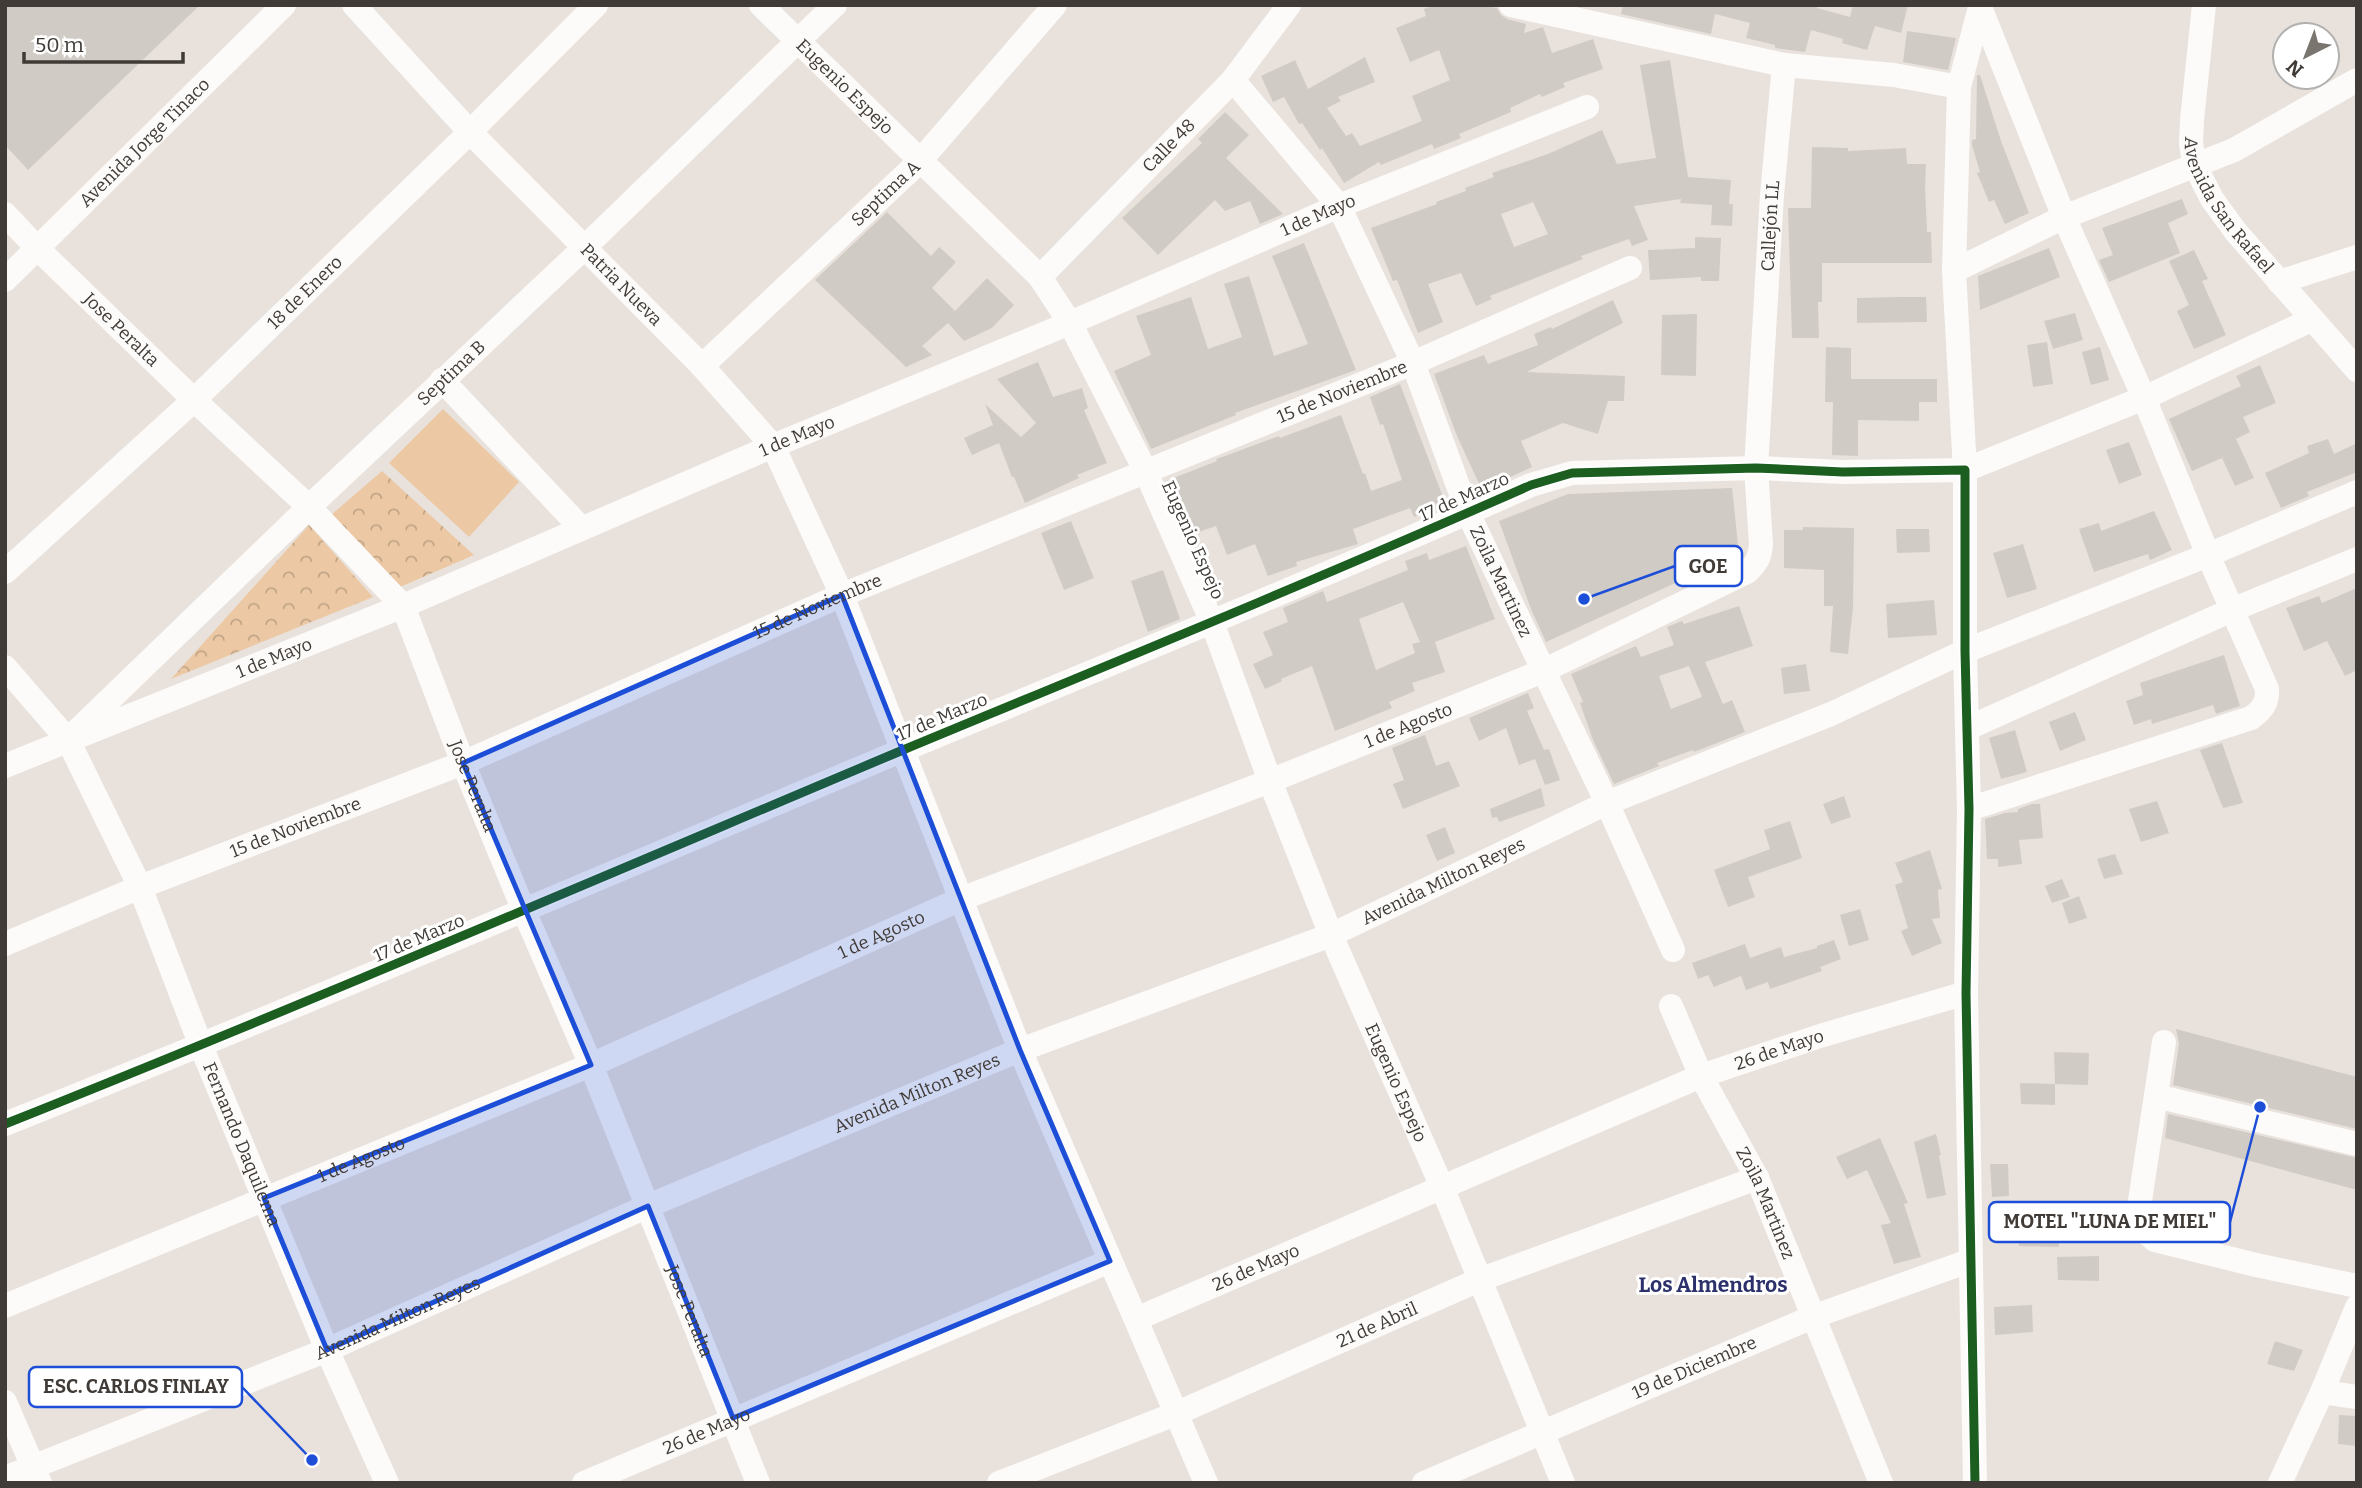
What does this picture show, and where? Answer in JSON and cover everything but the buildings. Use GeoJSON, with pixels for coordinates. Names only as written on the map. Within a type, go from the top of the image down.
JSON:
{"type":"FeatureCollection","features":[{"type":"Feature","properties":{"kind":"street","name":"Avenida Jorge Tinaco"},"geometry":{"type":"LineString","coordinates":[[5,280],[284,5]]}},
{"type":"Feature","properties":{"kind":"street","name":"Patria Nueva"},"geometry":{"type":"LineString","coordinates":[[354,5],[471,132],[702,366],[773,446],[842,596],[1020,1050],[1110,1261]]}},
{"type":"Feature","properties":{"kind":"street","name":"18 de Enero"},"geometry":{"type":"LineString","coordinates":[[5,572],[194,400],[471,132],[596,5]]}},
{"type":"Feature","properties":{"kind":"street","name":"Eugenio Espejo"},"geometry":{"type":"LineString","coordinates":[[761,5],[1040,277],[1070,323],[1145,470],[1212,622],[1270,781],[1331,934],[1442,1187],[1563,1483]]}},
{"type":"Feature","properties":{"kind":"street","name":"Septima B"},"geometry":{"type":"LineString","coordinates":[[68,740],[835,5]]}},
{"type":"Feature","properties":{"kind":"street","name":"Septima A"},"geometry":{"type":"LineString","coordinates":[[702,366],[920,161],[1055,5]]}},
{"type":"Feature","properties":{"kind":"street","name":"Calle 48"},"geometry":{"type":"LineString","coordinates":[[1040,277],[1233,80],[1289,5]]}},
{"type":"Feature","properties":{"kind":"street"},"geometry":{"type":"LineString","coordinates":[[1511,5],[1784,65],[1894,75],[1959,87]]}},
{"type":"Feature","properties":{"kind":"street","name":"Avenida San Rafael"},"geometry":{"type":"LineString","coordinates":[[2204,5],[2192,120],[2194,164],[2211,199],[2236,232],[2357,370]]}},
{"type":"Feature","properties":{"kind":"street"},"geometry":{"type":"LineString","coordinates":[[1975,1483],[1966,993],[1969,809],[1965,651],[1965,470],[1954,271],[1959,87],[1978,6]]}},
{"type":"Feature","properties":{"kind":"street"},"geometry":{"type":"LineString","coordinates":[[1969,809],[2252,718],[2262,710],[2268,700],[2267,690],[2234,610],[2064,217],[1978,6]]}},
{"type":"Feature","properties":{"kind":"street","name":"Callejón LL"},"geometry":{"type":"LineString","coordinates":[[1756,564],[1761,544],[1756,468],[1772,195],[1784,65]]}},
{"type":"Feature","properties":{"kind":"street"},"geometry":{"type":"LineString","coordinates":[[1954,271],[2064,217],[2234,150],[2357,79]]}},
{"type":"Feature","properties":{"kind":"street","name":"Zoila Martinez"},"geometry":{"type":"LineString","coordinates":[[1233,80],[1339,206],[1413,363],[1468,513],[1607,803],[1673,950]]}},
{"type":"Feature","properties":{"kind":"street","name":"1 de Mayo"},"geometry":{"type":"LineString","coordinates":[[5,766],[402,606],[1339,206],[1587,107]]}},
{"type":"Feature","properties":{"kind":"street","name":"Jose Peralta"},"geometry":{"type":"LineString","coordinates":[[5,214],[194,400],[309,507],[402,606],[463,763],[591,1065],[758,1483]]}},
{"type":"Feature","properties":{"kind":"street"},"geometry":{"type":"LineString","coordinates":[[2279,282],[2357,257]]}},
{"type":"Feature","properties":{"kind":"street","name":"15 de Noviembre"},"geometry":{"type":"LineString","coordinates":[[5,944],[140,887],[463,763],[842,596],[1145,470],[1413,363],[1630,268]]}},
{"type":"Feature","properties":{"kind":"street"},"geometry":{"type":"LineString","coordinates":[[1965,470],[2144,398],[2311,320]]}},
{"type":"Feature","properties":{"kind":"street"},"geometry":{"type":"LineString","coordinates":[[442,380],[581,528]]}},
{"type":"Feature","properties":{"kind":"street","name":"17 de Marzo"},"geometry":{"type":"LineString","coordinates":[[5,1124],[201,1046],[524,911],[1531,485],[1572,473],[1756,468],[1843,472],[1965,470]]}},
{"type":"Feature","properties":{"kind":"street","name":"Avenida Milton Reyes"},"geometry":{"type":"LineString","coordinates":[[5,1478],[37,1474],[327,1350],[648,1206],[1020,1050],[1331,934],[1607,803],[1831,714],[1965,651],[2208,555],[2357,492]]}},
{"type":"Feature","properties":{"kind":"street"},"geometry":{"type":"LineString","coordinates":[[1968,728],[2234,610],[2357,559]]}},
{"type":"Feature","properties":{"kind":"street","name":"1 de Agosto"},"geometry":{"type":"LineString","coordinates":[[5,1306],[591,1065],[961,899],[1270,781],[1543,671],[1747,572],[1756,564]]}},
{"type":"Feature","properties":{"kind":"street","name":"Fernando Daquilema"},"geometry":{"type":"LineString","coordinates":[[5,667],[68,740],[140,887],[201,1046],[327,1350],[387,1483]]}},
{"type":"Feature","properties":{"kind":"street","name":"26 de Mayo"},"geometry":{"type":"LineString","coordinates":[[584,1483],[1110,1261],[1136,1319],[1701,1076],[1820,1035],[1966,993]]}},
{"type":"Feature","properties":{"kind":"street","name":"Zoila Martinez"},"geometry":{"type":"LineString","coordinates":[[1671,1006],[1701,1076],[1757,1178],[1815,1316],[1871,1480]]}},
{"type":"Feature","properties":{"kind":"street"},"geometry":{"type":"LineString","coordinates":[[2164,1042],[2138,1214],[2139,1223],[2148,1236],[2256,1265],[2357,1286]]}},
{"type":"Feature","properties":{"kind":"street"},"geometry":{"type":"LineString","coordinates":[[2156,1096],[2357,1144]]}},
{"type":"Feature","properties":{"kind":"street","name":"21 de Abril"},"geometry":{"type":"LineString","coordinates":[[999,1483],[1175,1414],[1479,1280],[1757,1178]]}},
{"type":"Feature","properties":{"kind":"street"},"geometry":{"type":"LineString","coordinates":[[1110,1261],[1206,1483]]}},
{"type":"Feature","properties":{"kind":"street","name":"19 de Diciembre"},"geometry":{"type":"LineString","coordinates":[[1424,1483],[1815,1316],[1969,1261]]}},
{"type":"Feature","properties":{"kind":"street"},"geometry":{"type":"LineString","coordinates":[[2280,1483],[2357,1307]]}},
{"type":"Feature","properties":{"kind":"street"},"geometry":{"type":"LineString","coordinates":[[2322,1392],[2357,1397]]}},
{"type":"Feature","properties":{"kind":"street"},"geometry":{"type":"LineString","coordinates":[[5,1402],[37,1474]]}},
{"type":"Feature","properties":{"kind":"highlighted area"},"geometry":{"type":"Polygon","coordinates":[[[842,595],[1020,1050],[1110,1261],[733,1418],[648,1206],[327,1350],[264,1198],[591,1065],[463,763],[842,595]]]}},
{"type":"Feature","properties":{"kind":"green space"},"geometry":{"type":"Polygon","coordinates":[[[443,409],[519,482],[469,537],[389,463],[443,409]]]}},
{"type":"Feature","properties":{"kind":"green space"},"geometry":{"type":"Polygon","coordinates":[[[382,471],[474,555],[400,587],[331,515],[382,471]]]}},
{"type":"Feature","properties":{"kind":"green space"},"geometry":{"type":"Polygon","coordinates":[[[309,525],[373,597],[171,679],[309,525]]]}},
{"type":"Feature","properties":{"kind":"cycle path"},"geometry":{"type":"LineString","coordinates":[[5,1124],[455,939],[1531,485],[1572,473],[1756,468],[1843,472],[1965,470],[1965,651],[1969,809],[1966,993],[1975,1483]]}},
{"type":"Feature","properties":{"kind":"place","name":"GOE"},"geometry":{"type":"Point","coordinates":[1584,599]}},
{"type":"Feature","properties":{"kind":"place","name":"MOTEL \"LUNA DE MIEL\""},"geometry":{"type":"Point","coordinates":[2260,1107]}},
{"type":"Feature","properties":{"kind":"place","name":"ESC. CARLOS FINLAY"},"geometry":{"type":"Point","coordinates":[312,1460]}},
{"type":"Feature","properties":{"kind":"district","name":"Los Almendros"},"geometry":{"type":"Point","coordinates":[1713,1285]}}]}
